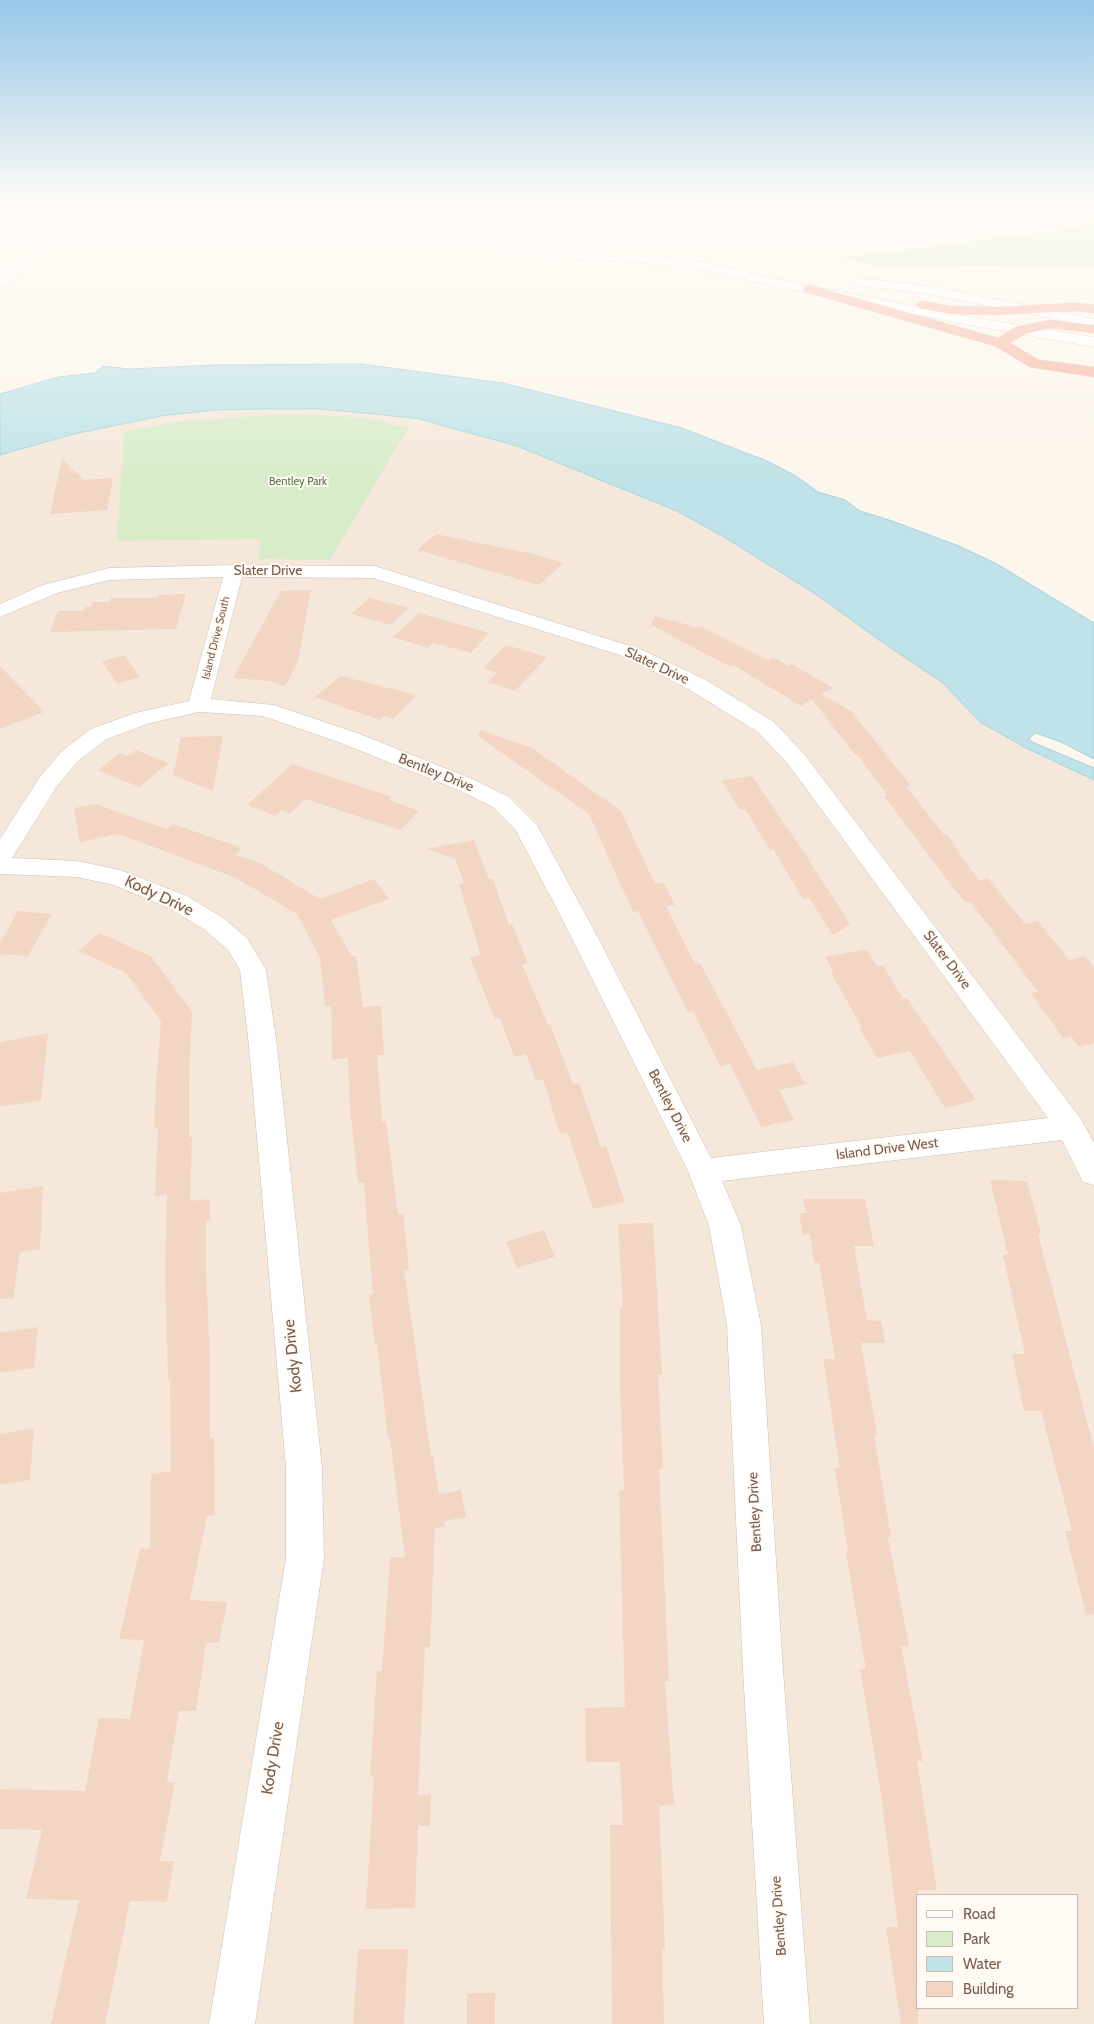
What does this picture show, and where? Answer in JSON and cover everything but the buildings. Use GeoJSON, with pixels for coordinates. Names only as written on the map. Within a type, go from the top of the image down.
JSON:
{"type":"FeatureCollection","features":[{"type":"Feature","properties":{"kind":"highway"},"geometry":{"type":"LineString","coordinates":[[837,296],[1000,342],[1035,364],[1094,372]]}},
{"type":"Feature","properties":{"kind":"highway"},"geometry":{"type":"LineString","coordinates":[[876,296],[951,310],[1094,309]]}},
{"type":"Feature","properties":{"kind":"highway"},"geometry":{"type":"LineString","coordinates":[[1000,342],[1020,330],[1050,324],[1094,329]]}},
{"type":"Feature","properties":{"kind":"street"},"geometry":{"type":"LineString","coordinates":[[848,296],[1020,330],[1094,342]]}},
{"type":"Feature","properties":{"kind":"street"},"geometry":{"type":"LineString","coordinates":[[958,296],[1094,323]]}},
{"type":"Feature","properties":{"kind":"street","name":"Slater Drive"},"geometry":{"type":"LineString","coordinates":[[0,611],[50,589],[109,574],[234,570],[374,572],[633,653],[696,684],[766,727],[796,759],[822,791],[1071,1127],[1094,1172]]}},
{"type":"Feature","properties":{"kind":"street","name":"Island Drive South"},"geometry":{"type":"LineString","coordinates":[[199,705],[234,570]]}},
{"type":"Feature","properties":{"kind":"street","name":"Bentley Drive"},"geometry":{"type":"LineString","coordinates":[[0,858],[48,782],[71,756],[99,734],[143,718],[199,705],[266,710],[349,738],[470,786],[501,802],[525,825],[703,1172],[725,1226],[744,1325],[763,1670],[786,2024]]}},
{"type":"Feature","properties":{"kind":"street","name":"Kody Drive"},"geometry":{"type":"LineString","coordinates":[[0,866],[77,869],[120,878],[178,902],[214,924],[238,944],[253,970],[263,1046],[304,1468],[305,1558],[232,2024]]}},
{"type":"Feature","properties":{"kind":"street","name":"Island Drive West"},"geometry":{"type":"LineString","coordinates":[[703,1172],[1071,1127]]}},
{"type":"Feature","properties":{"kind":"shaded area"},"geometry":{"type":"Polygon","coordinates":[[[319,409],[419,420],[517,446],[677,511],[724,537],[817,595],[943,683],[980,722],[1026,748],[1094,780],[1094,2024],[0,2024],[0,455],[74,434],[161,416],[215,410],[319,409]]]}},
{"type":"Feature","properties":{"kind":"green space","name":"Bentley Park"},"geometry":{"type":"Polygon","coordinates":[[[280,414],[327,415],[373,419],[385,421],[393,425],[409,427],[330,560],[258,559],[261,539],[117,541],[124,432],[173,422],[280,414]]]}},
{"type":"Feature","properties":{"kind":"water"},"geometry":{"type":"Polygon","coordinates":[[[361,364],[503,383],[682,428],[767,461],[796,476],[818,492],[845,500],[860,511],[959,546],[997,564],[1094,623],[1094,759],[1061,742],[1036,733],[1029,738],[1032,742],[1094,768],[1094,780],[1026,748],[980,722],[943,683],[817,595],[724,537],[677,511],[517,446],[419,419],[319,409],[266,409],[215,410],[161,416],[74,434],[0,455],[0,394],[58,377],[95,373],[103,366],[130,369],[215,365],[361,364]]]}}]}
